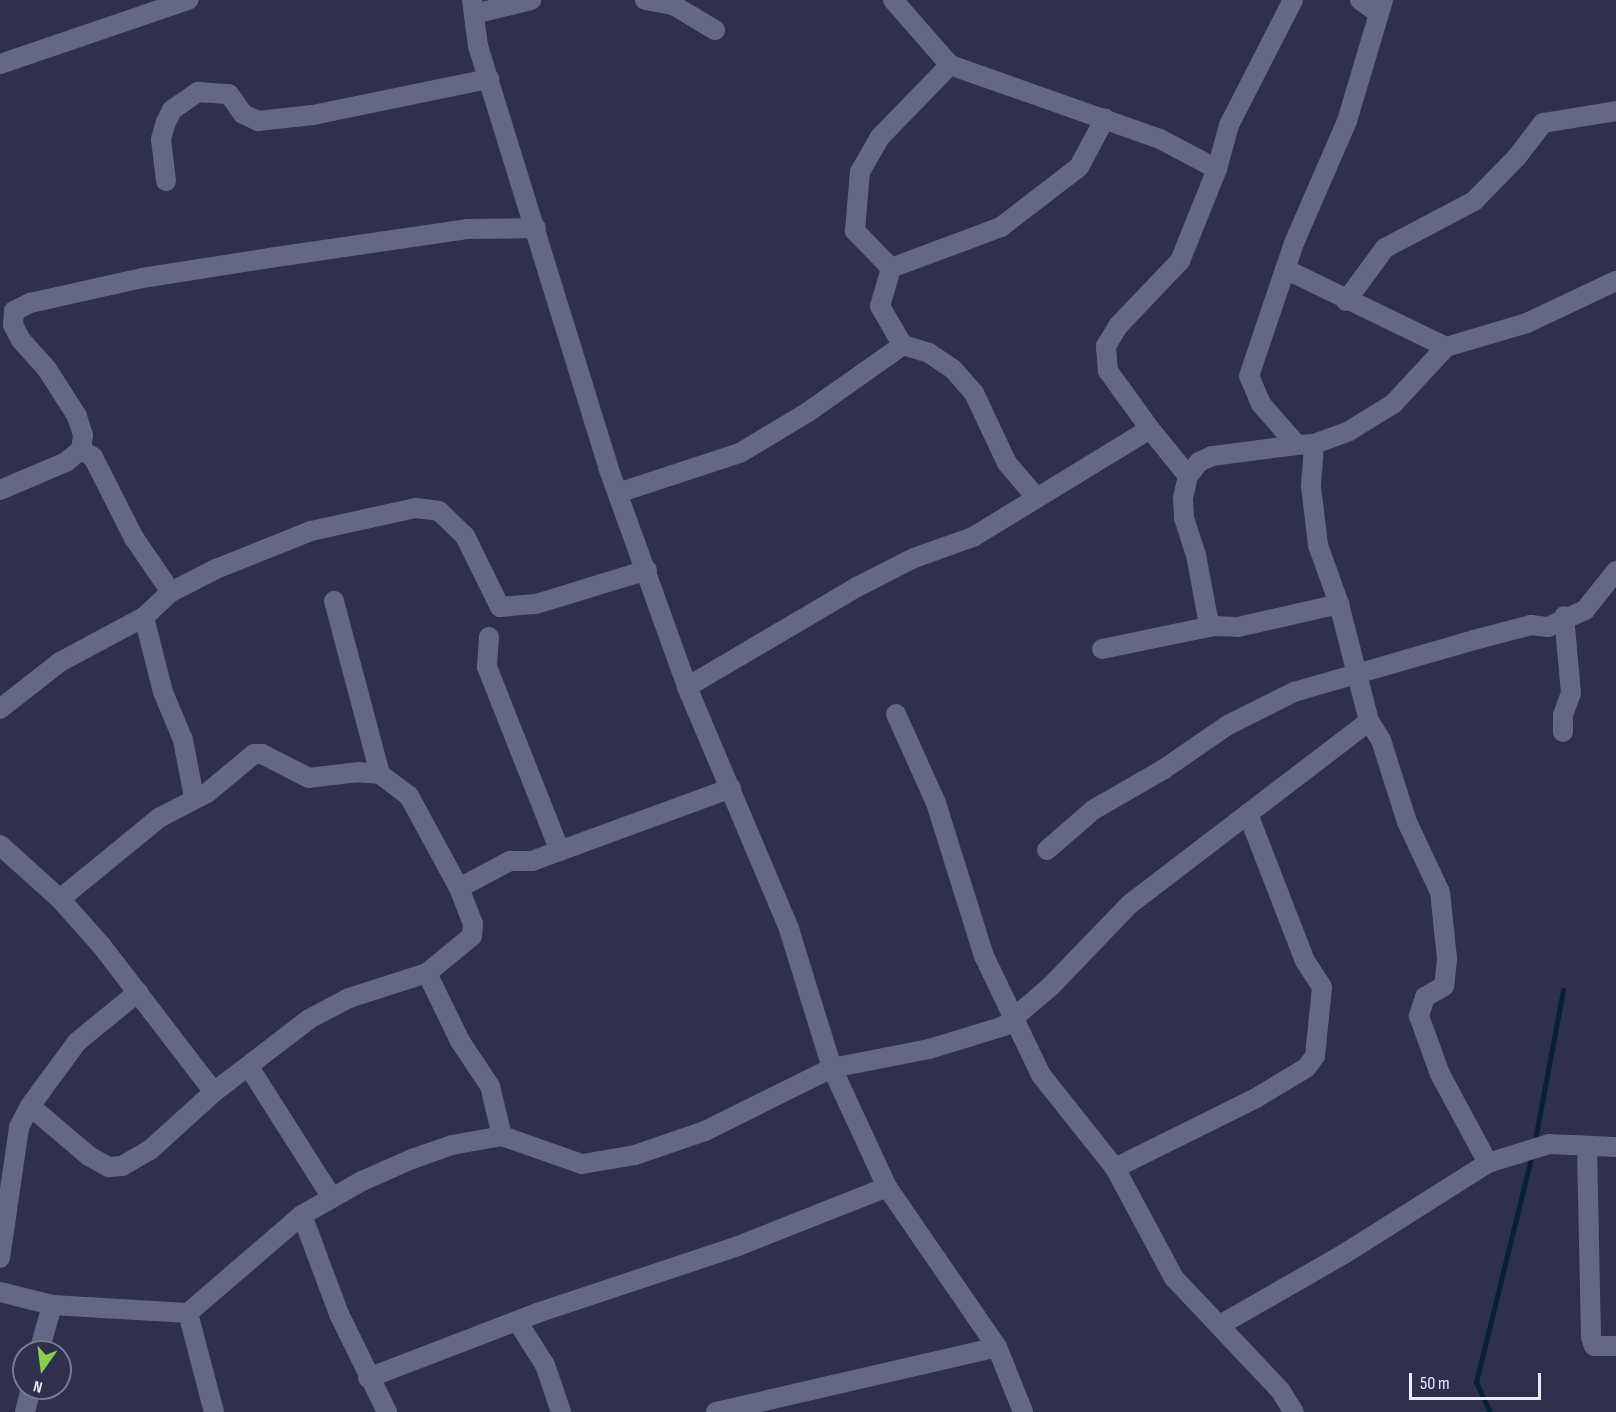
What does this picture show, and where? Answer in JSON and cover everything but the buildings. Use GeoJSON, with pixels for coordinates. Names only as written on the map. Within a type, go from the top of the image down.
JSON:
{"type":"FeatureCollection","features":[{"type":"Feature","properties":{"kind":"street"},"geometry":{"type":"LineString","coordinates":[[0,64],[188,0]]}},
{"type":"Feature","properties":{"kind":"street"},"geometry":{"type":"LineString","coordinates":[[531,0],[473,7],[489,79],[618,493],[687,687],[789,929],[832,1068],[887,1187],[997,1347],[1023,1412]]}},
{"type":"Feature","properties":{"kind":"street"},"geometry":{"type":"LineString","coordinates":[[645,0],[673,5],[715,30]]}},
{"type":"Feature","properties":{"kind":"street"},"geometry":{"type":"LineString","coordinates":[[893,0],[950,64],[1160,139],[1217,169]]}},
{"type":"Feature","properties":{"kind":"street"},"geometry":{"type":"LineString","coordinates":[[1188,476],[1108,371],[1106,346],[1118,326],[1180,261],[1217,169],[1229,125],[1264,50],[1293,0]]}},
{"type":"Feature","properties":{"kind":"street"},"geometry":{"type":"LineString","coordinates":[[1360,0],[1381,7],[1347,121],[1285,269],[1249,376],[1261,404],[1306,444],[1318,545],[1339,604],[1369,721],[1381,740],[1407,822],[1440,892],[1447,959],[1444,986],[1425,997],[1419,1016],[1440,1074],[1488,1163]]}},
{"type":"Feature","properties":{"kind":"street"},"geometry":{"type":"LineString","coordinates":[[891,268],[855,231],[860,172],[880,137],[950,64]]}},
{"type":"Feature","properties":{"kind":"street"},"geometry":{"type":"LineString","coordinates":[[166,182],[161,140],[166,122],[172,110],[198,92],[229,94],[243,114],[258,121],[313,115],[489,79]]}},
{"type":"Feature","properties":{"kind":"street"},"geometry":{"type":"LineString","coordinates":[[1346,301],[1385,248],[1473,201],[1543,123],[1616,111]]}},
{"type":"Feature","properties":{"kind":"street"},"geometry":{"type":"LineString","coordinates":[[891,268],[1010,221],[1079,167],[1105,118]]}},
{"type":"Feature","properties":{"kind":"street"},"geometry":{"type":"LineString","coordinates":[[0,490],[66,462],[81,450],[83,435],[77,416],[47,369],[21,340],[12,325],[7,307],[142,278],[258,260],[468,229],[536,228]]}},
{"type":"Feature","properties":{"kind":"street"},"geometry":{"type":"LineString","coordinates":[[891,268],[880,306],[903,345],[929,353],[952,369],[974,393],[1007,463],[1035,496]]}},
{"type":"Feature","properties":{"kind":"street"},"geometry":{"type":"LineString","coordinates":[[1285,269],[1346,301],[1446,347]]}},
{"type":"Feature","properties":{"kind":"street"},"geometry":{"type":"LineString","coordinates":[[1213,626],[1208,619],[1182,498],[1188,476],[1199,462],[1212,456],[1306,444],[1349,431],[1393,404],[1446,347],[1527,323],[1616,281]]}},
{"type":"Feature","properties":{"kind":"street"},"geometry":{"type":"LineString","coordinates":[[618,493],[740,453],[808,412],[903,345]]}},
{"type":"Feature","properties":{"kind":"street"},"geometry":{"type":"LineString","coordinates":[[687,687],[857,587],[914,558],[973,537],[1035,496],[1150,429]]}},
{"type":"Feature","properties":{"kind":"street"},"geometry":{"type":"LineString","coordinates":[[81,450],[93,457],[135,538],[171,592]]}},
{"type":"Feature","properties":{"kind":"street"},"geometry":{"type":"LineString","coordinates":[[0,709],[60,662],[144,618],[171,592],[216,569],[311,531],[416,508],[440,511],[465,536],[500,607],[536,604],[647,570]]}},
{"type":"Feature","properties":{"kind":"street"},"geometry":{"type":"LineString","coordinates":[[1047,850],[1093,810],[1164,769],[1228,725],[1294,692],[1531,626],[1548,627],[1564,616],[1585,610],[1616,572]]}},
{"type":"Feature","properties":{"kind":"street"},"geometry":{"type":"LineString","coordinates":[[334,601],[380,774]]}},
{"type":"Feature","properties":{"kind":"street"},"geometry":{"type":"LineString","coordinates":[[1102,649],[1213,626],[1238,627],[1339,604]]}},
{"type":"Feature","properties":{"kind":"street"},"geometry":{"type":"LineString","coordinates":[[1563,732],[1563,715],[1571,693],[1564,616]]}},
{"type":"Feature","properties":{"kind":"street"},"geometry":{"type":"LineString","coordinates":[[144,618],[163,692],[183,740],[194,797]]}},
{"type":"Feature","properties":{"kind":"street"},"geometry":{"type":"LineString","coordinates":[[489,637],[487,667],[560,851]]}},
{"type":"Feature","properties":{"kind":"street"},"geometry":{"type":"LineString","coordinates":[[896,714],[936,803],[984,956],[1015,1015],[1041,1075],[1115,1168],[1174,1278],[1280,1390],[1294,1412]]}},
{"type":"Feature","properties":{"kind":"street"},"geometry":{"type":"LineString","coordinates":[[0,1292],[52,1305],[188,1313],[302,1215],[412,1158],[452,1145],[502,1136],[582,1164],[635,1155],[705,1131],[832,1068],[929,1049],[1004,1026],[1051,986],[1130,904],[1369,721]]}},
{"type":"Feature","properties":{"kind":"street"},"geometry":{"type":"LineString","coordinates":[[30,1106],[89,1156],[110,1167],[122,1166],[150,1150],[214,1092],[309,1019],[349,998],[428,973],[472,936],[473,924],[459,888],[409,796],[380,774],[359,772],[309,778],[262,754],[254,754],[224,781],[159,818],[60,899]]}},
{"type":"Feature","properties":{"kind":"street"},"geometry":{"type":"LineString","coordinates":[[459,888],[510,861],[532,861],[731,788]]}},
{"type":"Feature","properties":{"kind":"street"},"geometry":{"type":"LineString","coordinates":[[1115,1168],[1256,1098],[1306,1068],[1316,1056],[1322,987],[1305,961],[1248,814]]}},
{"type":"Feature","properties":{"kind":"street"},"geometry":{"type":"LineString","coordinates":[[0,845],[60,899],[138,992],[214,1092]]}},
{"type":"Feature","properties":{"kind":"street"},"geometry":{"type":"LineString","coordinates":[[428,973],[460,1041],[490,1086],[502,1136]]}},
{"type":"Feature","properties":{"kind":"street"},"geometry":{"type":"LineString","coordinates":[[0,1258],[19,1126],[30,1106],[77,1042],[138,992]]}},
{"type":"Feature","properties":{"kind":"street"},"geometry":{"type":"LineString","coordinates":[[249,1067],[332,1198]]}},
{"type":"Feature","properties":{"kind":"street"},"geometry":{"type":"LineString","coordinates":[[1220,1325],[1354,1248],[1488,1163],[1549,1144],[1616,1147]]}},
{"type":"Feature","properties":{"kind":"street"},"geometry":{"type":"LineString","coordinates":[[1587,1146],[1591,1337],[1594,1346],[1616,1346]]}},
{"type":"Feature","properties":{"kind":"street"},"geometry":{"type":"LineString","coordinates":[[368,1378],[517,1321],[738,1246],[887,1187]]}},
{"type":"Feature","properties":{"kind":"street"},"geometry":{"type":"LineString","coordinates":[[302,1215],[368,1378],[387,1412]]}},
{"type":"Feature","properties":{"kind":"street"},"geometry":{"type":"LineString","coordinates":[[42,1340],[52,1305]]}},
{"type":"Feature","properties":{"kind":"street"},"geometry":{"type":"LineString","coordinates":[[188,1313],[214,1412]]}},
{"type":"Feature","properties":{"kind":"street"},"geometry":{"type":"LineString","coordinates":[[517,1321],[545,1365],[561,1412]]}},
{"type":"Feature","properties":{"kind":"street"},"geometry":{"type":"LineString","coordinates":[[716,1412],[997,1347]]}},
{"type":"Feature","properties":{"kind":"waterway"},"geometry":{"type":"LineString","coordinates":[[1534,1145],[1563,990]]}},
{"type":"Feature","properties":{"kind":"waterway"},"geometry":{"type":"LineString","coordinates":[[1490,1412],[1476,1382],[1532,1154]]}}]}
